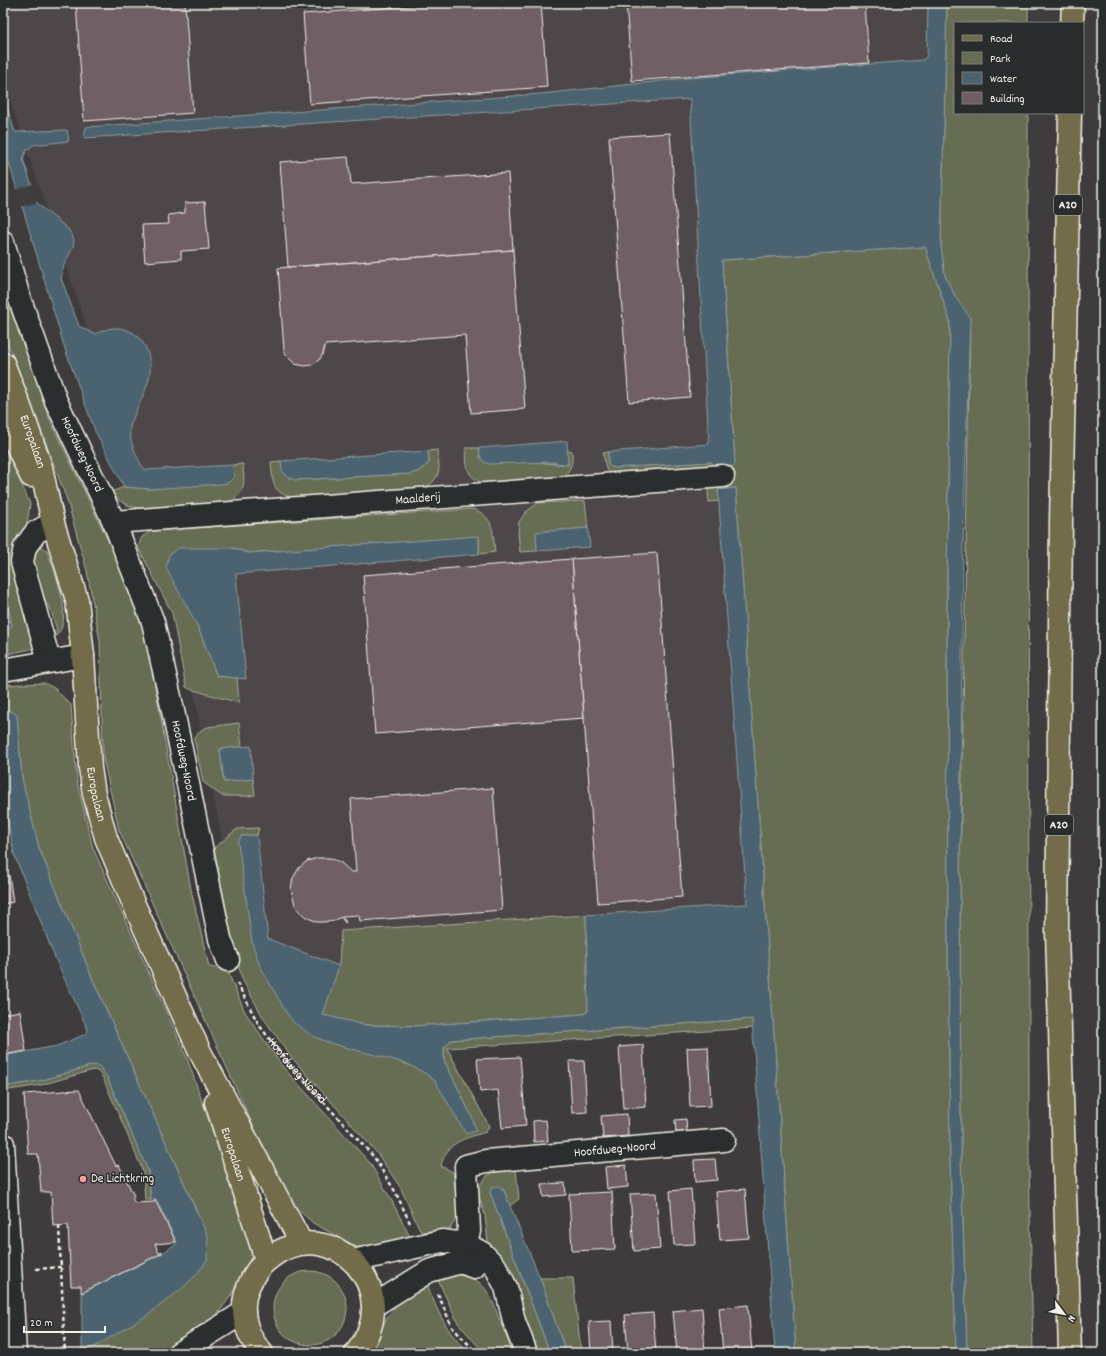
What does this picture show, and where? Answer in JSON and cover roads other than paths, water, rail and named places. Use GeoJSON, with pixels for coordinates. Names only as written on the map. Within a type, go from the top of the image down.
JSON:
{"type":"FeatureCollection","features":[{"type":"Feature","properties":{"kind":"main road"},"geometry":{"type":"LineString","coordinates":[[1072,22],[1073,3]]}},
{"type":"Feature","properties":{"kind":"main road","name":"A20"},"geometry":{"type":"LineString","coordinates":[[1070,114],[1061,521],[1058,933],[1070,1353]]}},
{"type":"Feature","properties":{"kind":"main road","name":"Europalaan"},"geometry":{"type":"LineString","coordinates":[[3,364],[41,467],[53,522],[77,600],[83,656],[90,768],[94,794],[106,838],[199,1050],[302,1244]]}},
{"type":"Feature","properties":{"kind":"main road","name":"Europalaan"},"geometry":{"type":"LineString","coordinates":[[3,416],[53,522]]}},
{"type":"Feature","properties":{"kind":"main road","name":"Europalaan"},"geometry":{"type":"LineString","coordinates":[[199,1050],[266,1260]]}},
{"type":"Feature","properties":{"kind":"main road"},"geometry":{"type":"LineString","coordinates":[[255,1352],[246,1326],[244,1312],[249,1284],[258,1269],[276,1252],[302,1244],[313,1244],[324,1246],[344,1254],[353,1261],[368,1282],[372,1294],[373,1320],[369,1333],[356,1353]]}},
{"type":"Feature","properties":{"kind":"street","name":"Hoofdweg-Noord"},"geometry":{"type":"LineString","coordinates":[[3,242],[19,297],[56,401],[114,522],[152,622],[172,706],[220,939],[228,960]]}},
{"type":"Feature","properties":{"kind":"street","name":"Maalderij"},"geometry":{"type":"LineString","coordinates":[[114,522],[723,476]]}},
{"type":"Feature","properties":{"kind":"street"},"geometry":{"type":"LineString","coordinates":[[49,661],[22,562],[25,547],[36,532],[53,522]]}},
{"type":"Feature","properties":{"kind":"street"},"geometry":{"type":"LineString","coordinates":[[3,670],[83,656]]}},
{"type":"Feature","properties":{"kind":"street","name":"Hoofdweg-Noord"},"geometry":{"type":"LineString","coordinates":[[464,1253],[469,1231],[466,1166],[486,1161],[724,1140]]}},
{"type":"Feature","properties":{"kind":"street"},"geometry":{"type":"LineString","coordinates":[[3,1144],[15,1353]]}},
{"type":"Feature","properties":{"kind":"street"},"geometry":{"type":"LineString","coordinates":[[353,1261],[442,1241],[464,1253],[495,1284],[514,1321],[526,1353]]}},
{"type":"Feature","properties":{"kind":"street"},"geometry":{"type":"LineString","coordinates":[[373,1306],[464,1253]]}},
{"type":"Feature","properties":{"kind":"street"},"geometry":{"type":"LineString","coordinates":[[180,1353],[244,1312]]}},
{"type":"Feature","properties":{"kind":"water"},"geometry":{"type":"Polygon","coordinates":[[[928,3],[947,3],[941,247],[945,276],[956,298],[970,317],[963,549],[960,879],[961,1159],[967,1353],[956,1353],[950,1157],[947,588],[950,321],[925,247],[722,260],[735,464],[730,468],[720,469],[711,462],[614,468],[608,465],[608,452],[709,444],[690,99],[84,138],[86,127],[541,94],[689,78],[923,60],[927,56],[928,3]]]}},
{"type":"Feature","properties":{"kind":"water"},"geometry":{"type":"Polygon","coordinates":[[[3,95],[15,132],[67,130],[69,141],[33,145],[26,151],[23,159],[38,204],[68,229],[72,235],[74,241],[73,247],[64,265],[61,278],[79,326],[94,334],[112,328],[124,329],[132,332],[139,337],[148,352],[150,361],[149,379],[130,428],[132,444],[139,461],[145,470],[233,465],[234,477],[228,483],[150,489],[124,487],[95,431],[65,349],[3,143],[3,95]]]}},
{"type":"Feature","properties":{"kind":"water"},"geometry":{"type":"Polygon","coordinates":[[[567,441],[568,465],[552,462],[489,464],[484,462],[481,458],[479,448],[567,441]]]}},
{"type":"Feature","properties":{"kind":"water"},"geometry":{"type":"Polygon","coordinates":[[[428,451],[429,463],[419,471],[410,474],[295,480],[288,477],[282,471],[281,461],[428,451]]]}},
{"type":"Feature","properties":{"kind":"water"},"geometry":{"type":"Polygon","coordinates":[[[736,488],[796,1353],[775,1353],[752,1019],[451,1040],[444,1048],[444,1060],[472,1117],[476,1131],[466,1134],[435,1081],[426,1074],[406,1063],[329,1043],[313,1036],[294,1023],[284,1009],[260,966],[252,942],[238,842],[241,836],[257,835],[268,939],[339,966],[323,1015],[365,1025],[415,1026],[584,1014],[588,1011],[586,915],[747,904],[718,490],[736,488]]]}},
{"type":"Feature","properties":{"kind":"water"},"geometry":{"type":"Polygon","coordinates":[[[588,528],[590,547],[537,551],[536,532],[588,528]]]}},
{"type":"Feature","properties":{"kind":"water"},"geometry":{"type":"Polygon","coordinates":[[[479,536],[479,554],[236,574],[246,679],[217,676],[198,627],[166,568],[169,555],[178,548],[233,548],[248,553],[479,536]]]}},
{"type":"Feature","properties":{"kind":"water"},"geometry":{"type":"Polygon","coordinates":[[[3,583],[12,626],[3,630],[3,583]]]}},
{"type":"Feature","properties":{"kind":"water"},"geometry":{"type":"Polygon","coordinates":[[[11,711],[17,715],[22,779],[39,848],[93,980],[208,1237],[207,1260],[197,1274],[184,1287],[149,1314],[91,1349],[82,1347],[82,1293],[163,1253],[177,1243],[156,1199],[151,1200],[148,1171],[107,1077],[99,1066],[93,1065],[39,1081],[3,1087],[3,1056],[57,1046],[86,1034],[88,1030],[55,958],[14,854],[3,795],[3,712],[11,711]]]}},
{"type":"Feature","properties":{"kind":"water"},"geometry":{"type":"Polygon","coordinates":[[[251,746],[253,779],[224,782],[220,749],[251,746]]]}},
{"type":"Feature","properties":{"kind":"water"},"geometry":{"type":"Polygon","coordinates":[[[498,1186],[503,1189],[540,1278],[566,1353],[550,1353],[490,1192],[492,1187],[498,1186]]]}},
{"type":"Feature","properties":{"kind":"place","name":"De Lichtkring"},"geometry":{"type":"Point","coordinates":[83,1179]}}]}
